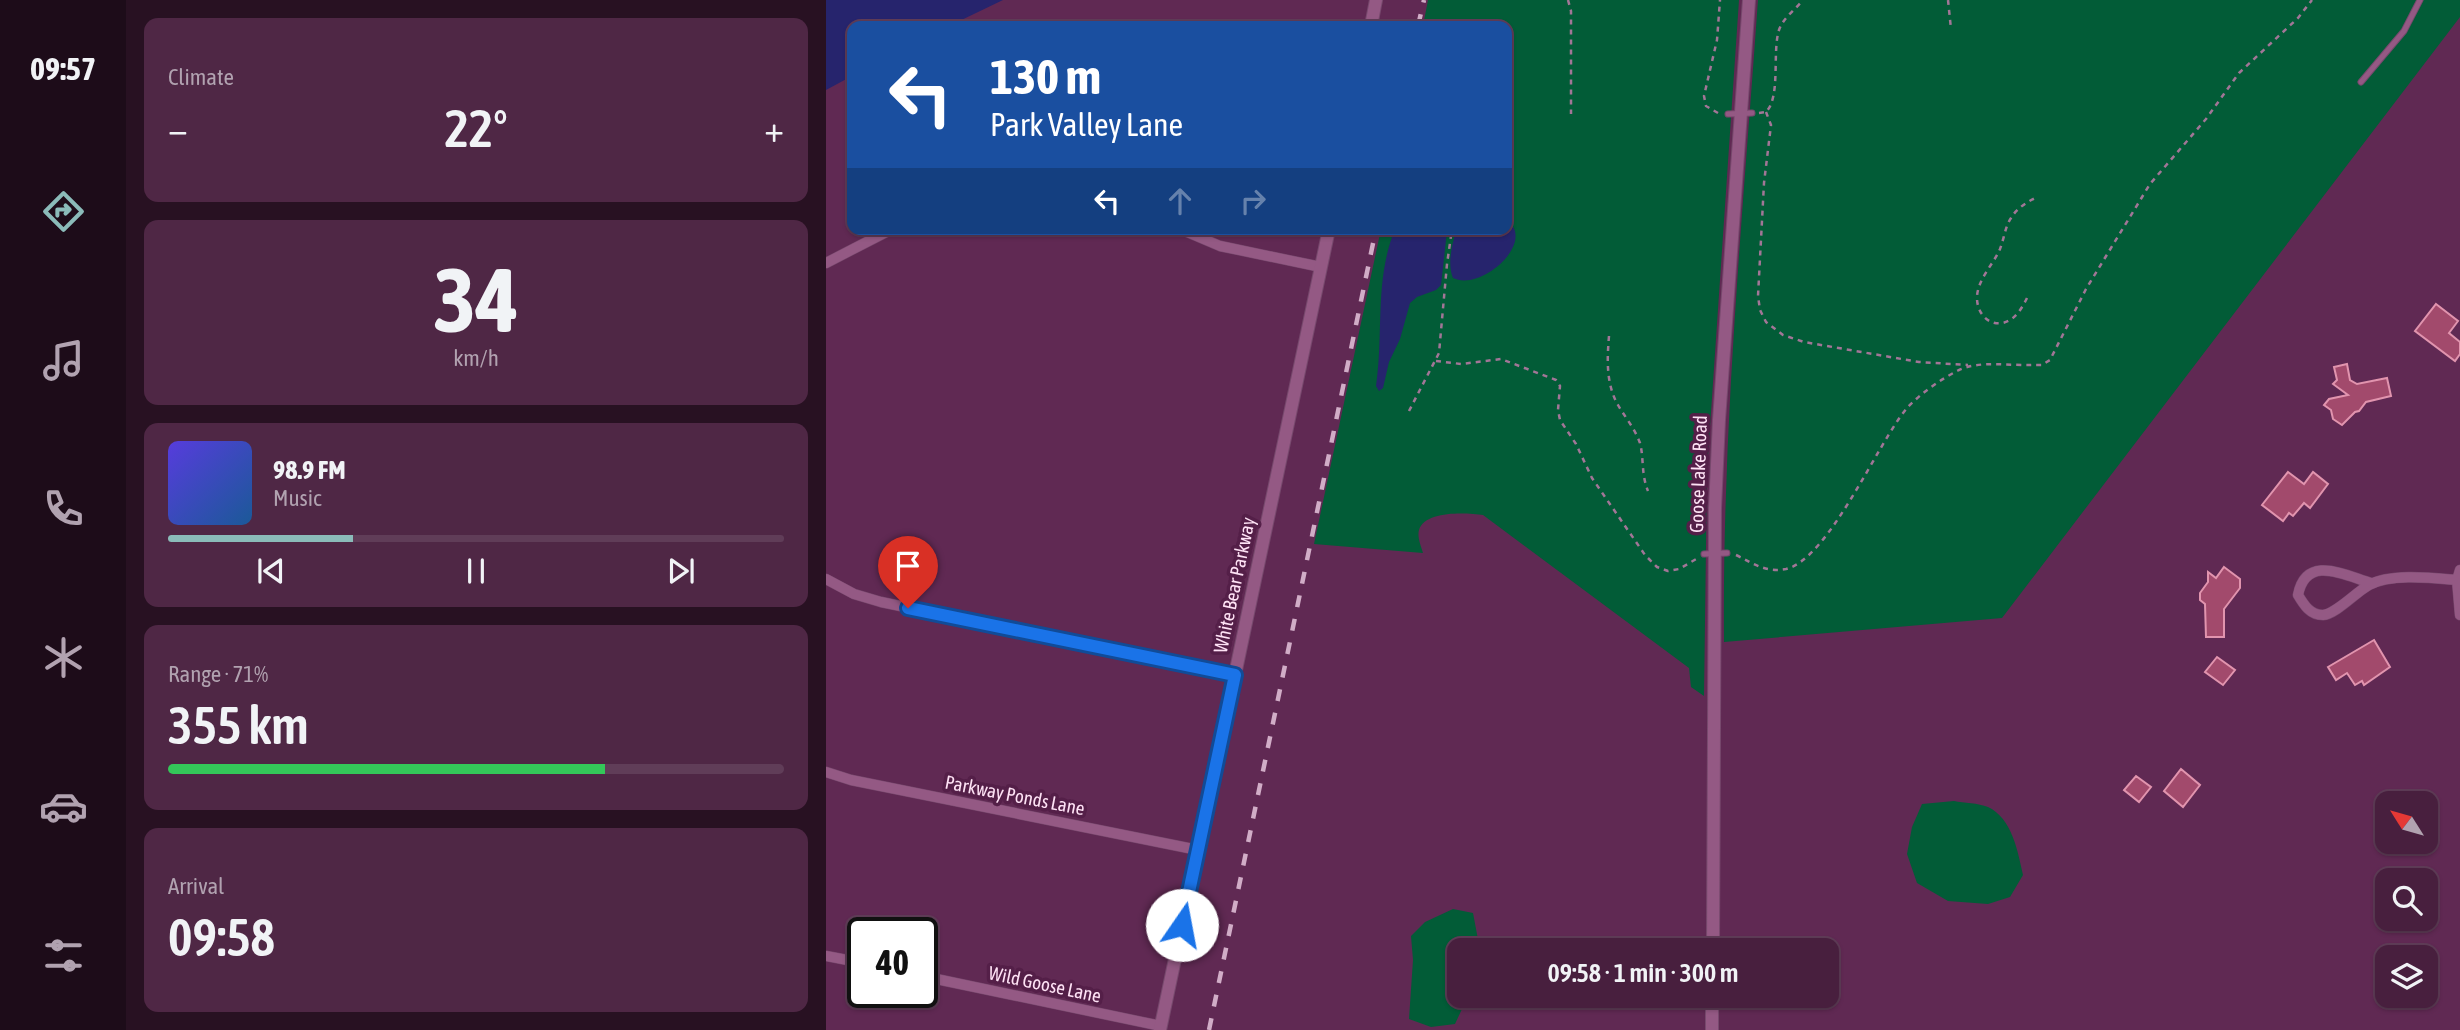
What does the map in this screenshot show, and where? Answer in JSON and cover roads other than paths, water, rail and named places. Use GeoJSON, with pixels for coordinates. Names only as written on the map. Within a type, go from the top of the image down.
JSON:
{"type":"FeatureCollection","features":[{"type":"Feature","properties":{"kind":"street"},"geometry":{"type":"LineString","coordinates":[[1372,21],[1376,0]]}},
{"type":"Feature","properties":{"kind":"street","name":"Goose Lake Road"},"geometry":{"type":"LineString","coordinates":[[1713,938],[1715,553],[1719,419],[1749,0]]}},
{"type":"Feature","properties":{"kind":"street"},"geometry":{"type":"LineString","coordinates":[[826,263],[880,235]]}},
{"type":"Feature","properties":{"kind":"street"},"geometry":{"type":"LineString","coordinates":[[1194,235],[1220,246],[1321,267]]}},
{"type":"Feature","properties":{"kind":"street","name":"White Bear Parkway"},"geometry":{"type":"LineString","coordinates":[[1161,1028],[1328,235]]}},
{"type":"Feature","properties":{"kind":"street"},"geometry":{"type":"LineString","coordinates":[[2371,583],[2327,615],[2308,610],[2298,595],[2304,578],[2324,569],[2371,583],[2458,575],[2460,615]]}},
{"type":"Feature","properties":{"kind":"street"},"geometry":{"type":"LineString","coordinates":[[826,579],[854,594],[881,602],[1235,675]]}},
{"type":"Feature","properties":{"kind":"street","name":"Parkway Ponds Lane"},"geometry":{"type":"LineString","coordinates":[[826,772],[1198,850]]}},
{"type":"Feature","properties":{"kind":"street"},"geometry":{"type":"LineString","coordinates":[[826,956],[847,960]]}},
{"type":"Feature","properties":{"kind":"street","name":"Wild Goose Lane"},"geometry":{"type":"LineString","coordinates":[[938,979],[1161,1028]]}},
{"type":"Feature","properties":{"kind":"street"},"geometry":{"type":"LineString","coordinates":[[1712,1008],[1712,1030]]}},
{"type":"Feature","properties":{"kind":"lane"},"geometry":{"type":"LineString","coordinates":[[2361,82],[2404,31],[2420,0]]}},
{"type":"Feature","properties":{"kind":"railway"},"geometry":{"type":"LineString","coordinates":[[1419,21],[1424,0]]}},
{"type":"Feature","properties":{"kind":"railway"},"geometry":{"type":"LineString","coordinates":[[1209,1030],[1375,235]]}}]}
